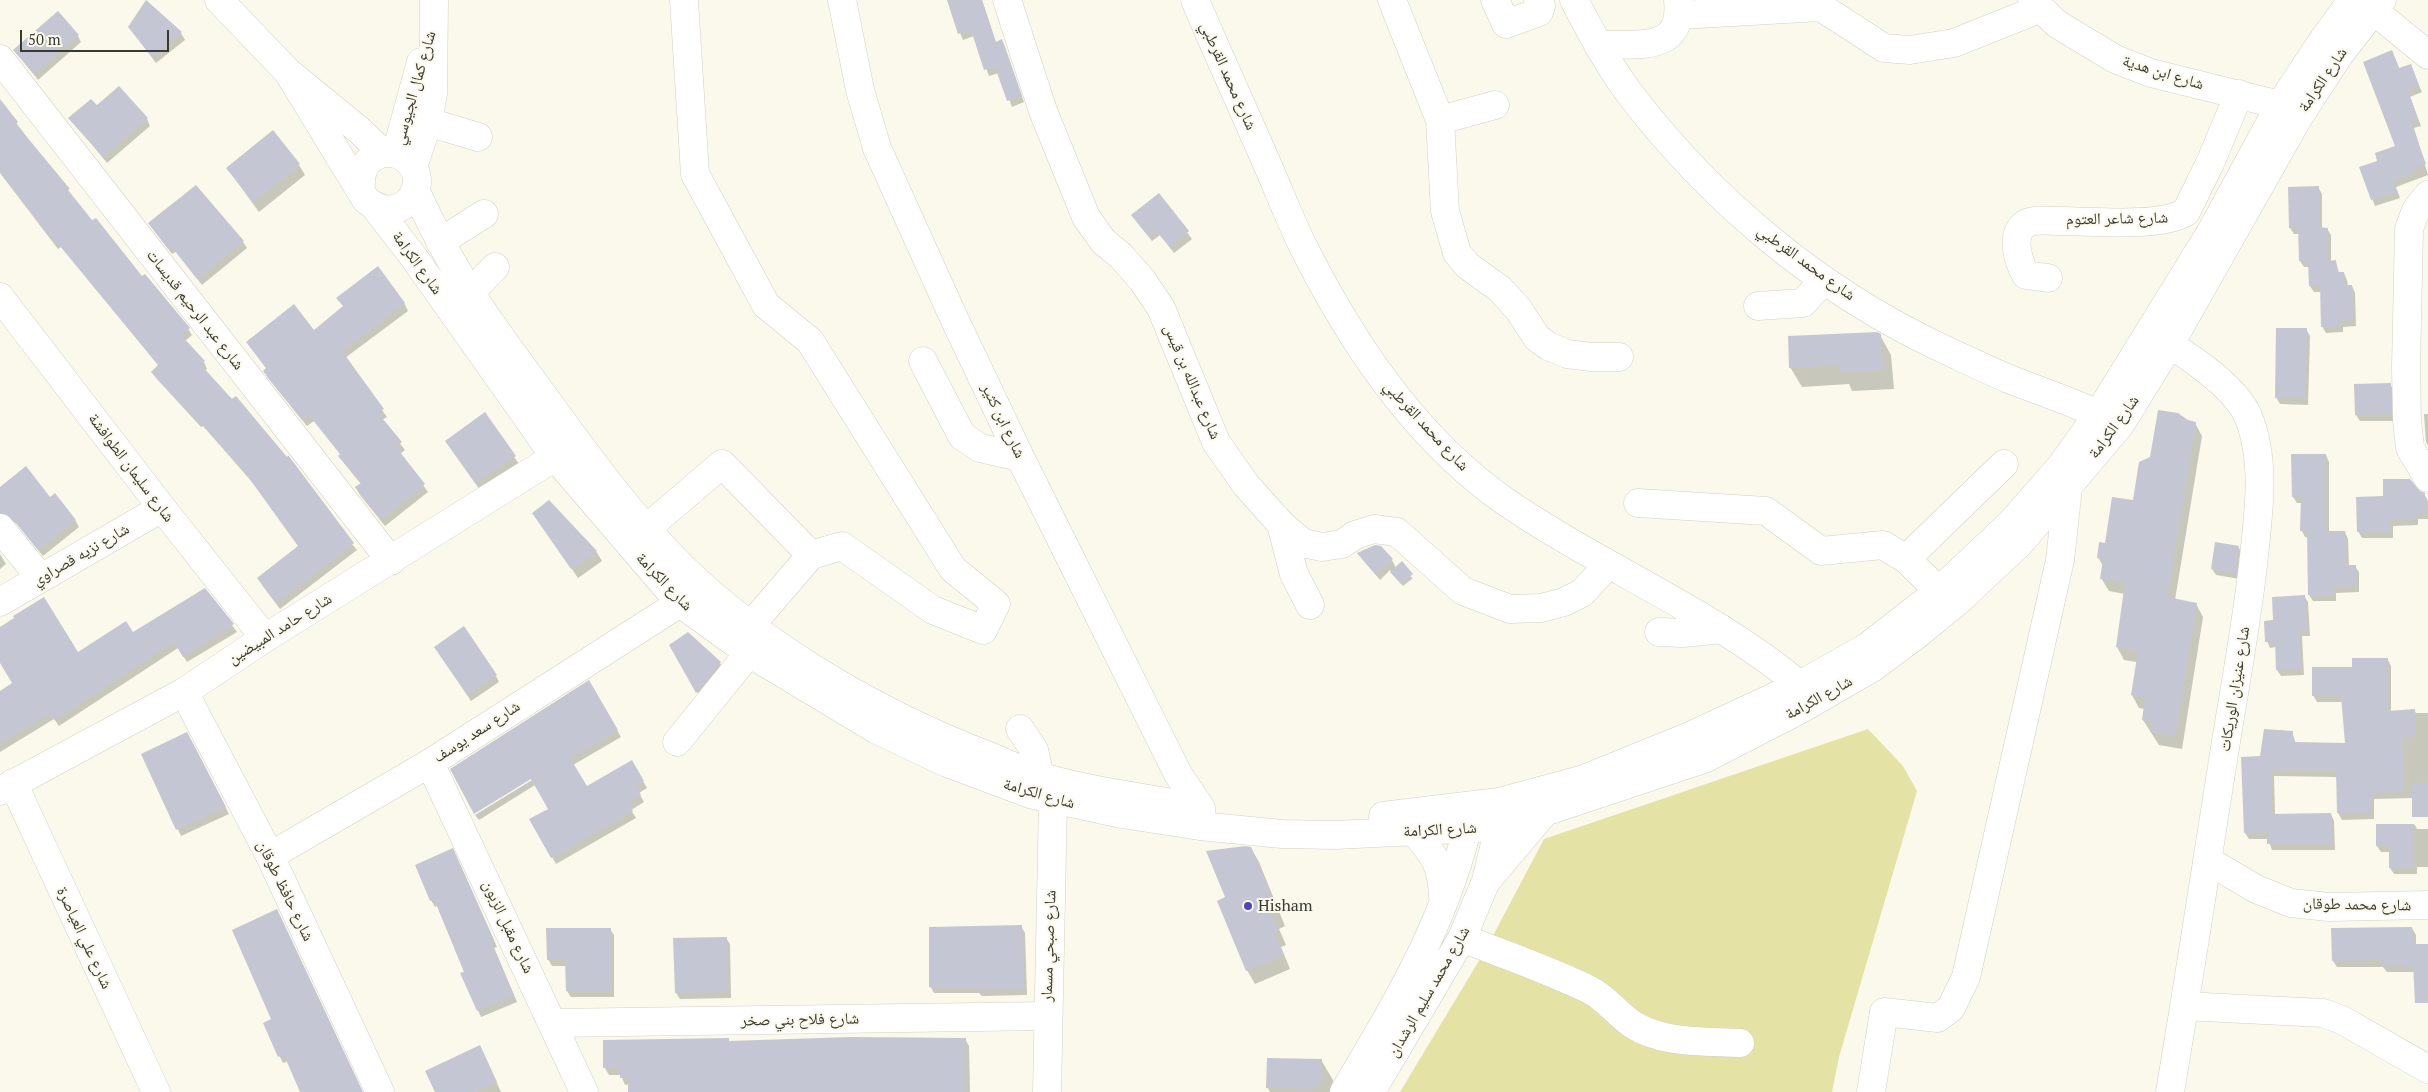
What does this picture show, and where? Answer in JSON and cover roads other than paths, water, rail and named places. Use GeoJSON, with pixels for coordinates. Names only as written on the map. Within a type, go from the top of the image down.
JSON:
{"type":"FeatureCollection","features":[{"type":"Feature","properties":{"kind":"street","name":"شارع الكرامة"},"geometry":{"type":"LineString","coordinates":[[219,0],[288,72],[402,166],[440,242],[470,293],[583,450],[647,528],[682,566],[751,625],[822,673],[895,714],[957,744],[1040,776],[1267,833],[1326,835],[1414,832],[1470,817]]}},
{"type":"Feature","properties":{"kind":"street"},"geometry":{"type":"LineString","coordinates":[[684,0],[695,174],[766,305],[810,341],[953,569],[996,604],[983,630],[933,610],[842,546],[811,555],[751,625]]}},
{"type":"Feature","properties":{"kind":"street","name":"شارع ابن كثير"},"geometry":{"type":"LineString","coordinates":[[842,0],[860,90],[877,148],[953,316],[1020,457],[1201,817]]}},
{"type":"Feature","properties":{"kind":"street","name":"شارع عبدالله بن قيس"},"geometry":{"type":"LineString","coordinates":[[1007,0],[1043,111],[1086,217],[1103,241],[1121,256],[1142,280],[1161,308],[1216,442],[1246,485],[1281,524],[1303,543],[1322,547],[1342,544],[1355,535],[1374,529],[1397,532],[1463,591],[1510,609],[1541,608],[1564,602],[1582,593],[1608,564]]}},
{"type":"Feature","properties":{"kind":"street","name":"شارع محمد القرطبي"},"geometry":{"type":"LineString","coordinates":[[1195,0],[1306,252],[1348,328],[1385,384],[1429,434],[1471,474],[1506,501],[1608,564],[1722,629],[1765,656],[1800,685]]}},
{"type":"Feature","properties":{"kind":"street"},"geometry":{"type":"LineString","coordinates":[[1392,0],[1440,120],[1445,211],[1457,253],[1468,266],[1500,289],[1519,310],[1537,338],[1548,346],[1567,354],[1591,357],[1618,357]]}},
{"type":"Feature","properties":{"kind":"street"},"geometry":{"type":"LineString","coordinates":[[1495,0],[1506,24],[1539,12],[1541,6],[1538,0]]}},
{"type":"Feature","properties":{"kind":"street","name":"شارع محمد القرطبي"},"geometry":{"type":"LineString","coordinates":[[1574,0],[1598,45],[1629,93],[1729,204],[1769,240],[1824,280],[1935,345],[2006,378],[2109,419]]}},
{"type":"Feature","properties":{"kind":"street","name":"شارع الكرامة"},"geometry":{"type":"LineString","coordinates":[[288,72],[368,199],[416,259],[555,457],[680,603],[749,653],[877,730],[947,763],[1053,801],[1122,814],[1321,820],[1416,813],[1470,817],[1544,812],[1704,759],[1803,708],[1872,668],[1957,602],[2020,543],[2068,488],[2158,339],[2339,55],[2369,3]]}},
{"type":"Feature","properties":{"kind":"street","name":"شارع الكرامة"},"geometry":{"type":"LineString","coordinates":[[2158,339],[2212,230],[2280,106],[2321,43],[2369,3]]}},
{"type":"Feature","properties":{"kind":"street"},"geometry":{"type":"LineString","coordinates":[[2369,3],[2428,56]]}},
{"type":"Feature","properties":{"kind":"street"},"geometry":{"type":"LineString","coordinates":[[1598,45],[1661,42],[1675,30],[1679,7],[1821,7],[1884,48],[1910,50],[1935,48],[1954,43],[2036,4]]}},
{"type":"Feature","properties":{"kind":"street","name":"شارع ابن هدية"},"geometry":{"type":"LineString","coordinates":[[2036,4],[2057,24],[2115,58],[2151,73],[2280,106]]}},
{"type":"Feature","properties":{"kind":"street","name":"شارع كمال الجيوسي"},"geometry":{"type":"LineString","coordinates":[[402,166],[428,122],[434,64],[434,11]]}},
{"type":"Feature","properties":{"kind":"street","name":"شارع كمال الجيوسي"},"geometry":{"type":"LineString","coordinates":[[402,166],[434,11]]}},
{"type":"Feature","properties":{"kind":"street","name":"شارع عبد الرحيم قديسات"},"geometry":{"type":"LineString","coordinates":[[0,59],[391,561]]}},
{"type":"Feature","properties":{"kind":"street","name":"شارع شاعر العتوم"},"geometry":{"type":"LineString","coordinates":[[2048,278],[2026,275],[2022,268],[2017,235],[2021,228],[2029,222],[2053,220],[2166,220],[2186,212],[2211,161],[2239,94]]}},
{"type":"Feature","properties":{"kind":"street"},"geometry":{"type":"LineString","coordinates":[[1440,120],[1494,105]]}},
{"type":"Feature","properties":{"kind":"street"},"geometry":{"type":"LineString","coordinates":[[428,122],[478,137]]}},
{"type":"Feature","properties":{"kind":"street"},"geometry":{"type":"LineString","coordinates":[[372,158],[402,166],[408,203],[397,209],[385,210],[368,199],[360,178],[364,167],[372,158]]}},
{"type":"Feature","properties":{"kind":"street"},"geometry":{"type":"LineString","coordinates":[[2428,195],[2416,210],[2408,230],[2417,366],[2410,448],[2428,478]]}},
{"type":"Feature","properties":{"kind":"street"},"geometry":{"type":"LineString","coordinates":[[440,242],[484,214]]}},
{"type":"Feature","properties":{"kind":"street"},"geometry":{"type":"LineString","coordinates":[[470,293],[495,266]]}},
{"type":"Feature","properties":{"kind":"street"},"geometry":{"type":"LineString","coordinates":[[1758,306],[1803,303],[1824,280]]}},
{"type":"Feature","properties":{"kind":"street","name":"شارع سليمان الطوافشة"},"geometry":{"type":"LineString","coordinates":[[0,297],[162,508],[265,638]]}},
{"type":"Feature","properties":{"kind":"street","name":"شارع عنيزان الوريكات"},"geometry":{"type":"LineString","coordinates":[[2158,339],[2198,362],[2238,399],[2252,428],[2259,469],[2258,516],[2248,603],[2170,1092]]}},
{"type":"Feature","properties":{"kind":"street"},"geometry":{"type":"LineString","coordinates":[[923,361],[962,436],[980,448],[1020,457]]}},
{"type":"Feature","properties":{"kind":"street","name":"شارع الكرامة"},"geometry":{"type":"LineString","coordinates":[[1499,815],[1690,736],[1800,685],[1867,647],[1939,591],[2011,522],[2061,466],[2109,419]]}},
{"type":"Feature","properties":{"kind":"street","name":"شارع حامد المبيضين"},"geometry":{"type":"LineString","coordinates":[[6,787],[184,692],[265,638],[555,457]]}},
{"type":"Feature","properties":{"kind":"street"},"geometry":{"type":"LineString","coordinates":[[647,528],[722,464],[811,555]]}},
{"type":"Feature","properties":{"kind":"street"},"geometry":{"type":"LineString","coordinates":[[1906,559],[2004,464]]}},
{"type":"Feature","properties":{"kind":"street"},"geometry":{"type":"LineString","coordinates":[[1871,1092],[1884,1012],[1938,1018],[1951,1008],[1966,977],[2060,560],[2068,488]]}},
{"type":"Feature","properties":{"kind":"street"},"geometry":{"type":"LineString","coordinates":[[1638,503],[1766,511],[1821,551],[1884,545],[1906,559],[1939,591]]}},
{"type":"Feature","properties":{"kind":"street","name":"شارع نزيه قصراوي"},"geometry":{"type":"LineString","coordinates":[[0,602],[40,577],[162,508]]}},
{"type":"Feature","properties":{"kind":"street"},"geometry":{"type":"LineString","coordinates":[[1281,524],[1294,574],[1310,605]]}},
{"type":"Feature","properties":{"kind":"street"},"geometry":{"type":"LineString","coordinates":[[0,528],[40,577]]}},
{"type":"Feature","properties":{"kind":"street","name":"شارع سعد يوسف"},"geometry":{"type":"LineString","coordinates":[[270,856],[430,763],[680,603]]}},
{"type":"Feature","properties":{"kind":"street"},"geometry":{"type":"LineString","coordinates":[[1658,632],[1683,634],[1722,629]]}},
{"type":"Feature","properties":{"kind":"street"},"geometry":{"type":"LineString","coordinates":[[677,742],[749,653]]}},
{"type":"Feature","properties":{"kind":"street","name":"شارع حافظ طوقان"},"geometry":{"type":"LineString","coordinates":[[184,692],[270,856],[380,1092]]}},
{"type":"Feature","properties":{"kind":"street"},"geometry":{"type":"LineString","coordinates":[[1020,729],[1034,750],[1040,776]]}},
{"type":"Feature","properties":{"kind":"street","name":"شارع مقبل الزبون"},"geometry":{"type":"LineString","coordinates":[[430,763],[584,1092]]}},
{"type":"Feature","properties":{"kind":"street","name":"شارع علي العياصرة"},"geometry":{"type":"LineString","coordinates":[[6,787],[156,1092]]}},
{"type":"Feature","properties":{"kind":"street","name":"شارع صبحي مسمار"},"geometry":{"type":"LineString","coordinates":[[1047,1092],[1047,1016],[1053,801]]}},
{"type":"Feature","properties":{"kind":"street"},"geometry":{"type":"LineString","coordinates":[[1486,881],[1544,812]]}},
{"type":"Feature","properties":{"kind":"street","name":"شارع محمد سليم الرشدان"},"geometry":{"type":"LineString","coordinates":[[1371,1092],[1462,938],[1486,881],[1499,815]]}},
{"type":"Feature","properties":{"kind":"street","name":"شارع محمد سليم الرشدان"},"geometry":{"type":"LineString","coordinates":[[1344,1092],[1405,988],[1443,906],[1470,817]]}},
{"type":"Feature","properties":{"kind":"street"},"geometry":{"type":"LineString","coordinates":[[1414,832],[1431,850],[1438,864],[1442,878],[1443,906]]}},
{"type":"Feature","properties":{"kind":"street","name":"شارع محمد طوقان"},"geometry":{"type":"LineString","coordinates":[[2207,860],[2256,889],[2291,903],[2329,908],[2428,905]]}},
{"type":"Feature","properties":{"kind":"street"},"geometry":{"type":"LineString","coordinates":[[1462,938],[1562,976],[1595,992],[1633,1025],[1657,1035],[1702,1041],[1740,1043]]}},
{"type":"Feature","properties":{"kind":"street"},"geometry":{"type":"LineString","coordinates":[[2184,1006],[2323,1013],[2342,1020],[2428,1069]]}},
{"type":"Feature","properties":{"kind":"street","name":"شارع فلاح بني صخر"},"geometry":{"type":"LineString","coordinates":[[553,1023],[1047,1016]]}},
{"type":"Feature","properties":{"kind":"place","name":"Hisham"},"geometry":{"type":"Point","coordinates":[1248,906]}}]}
